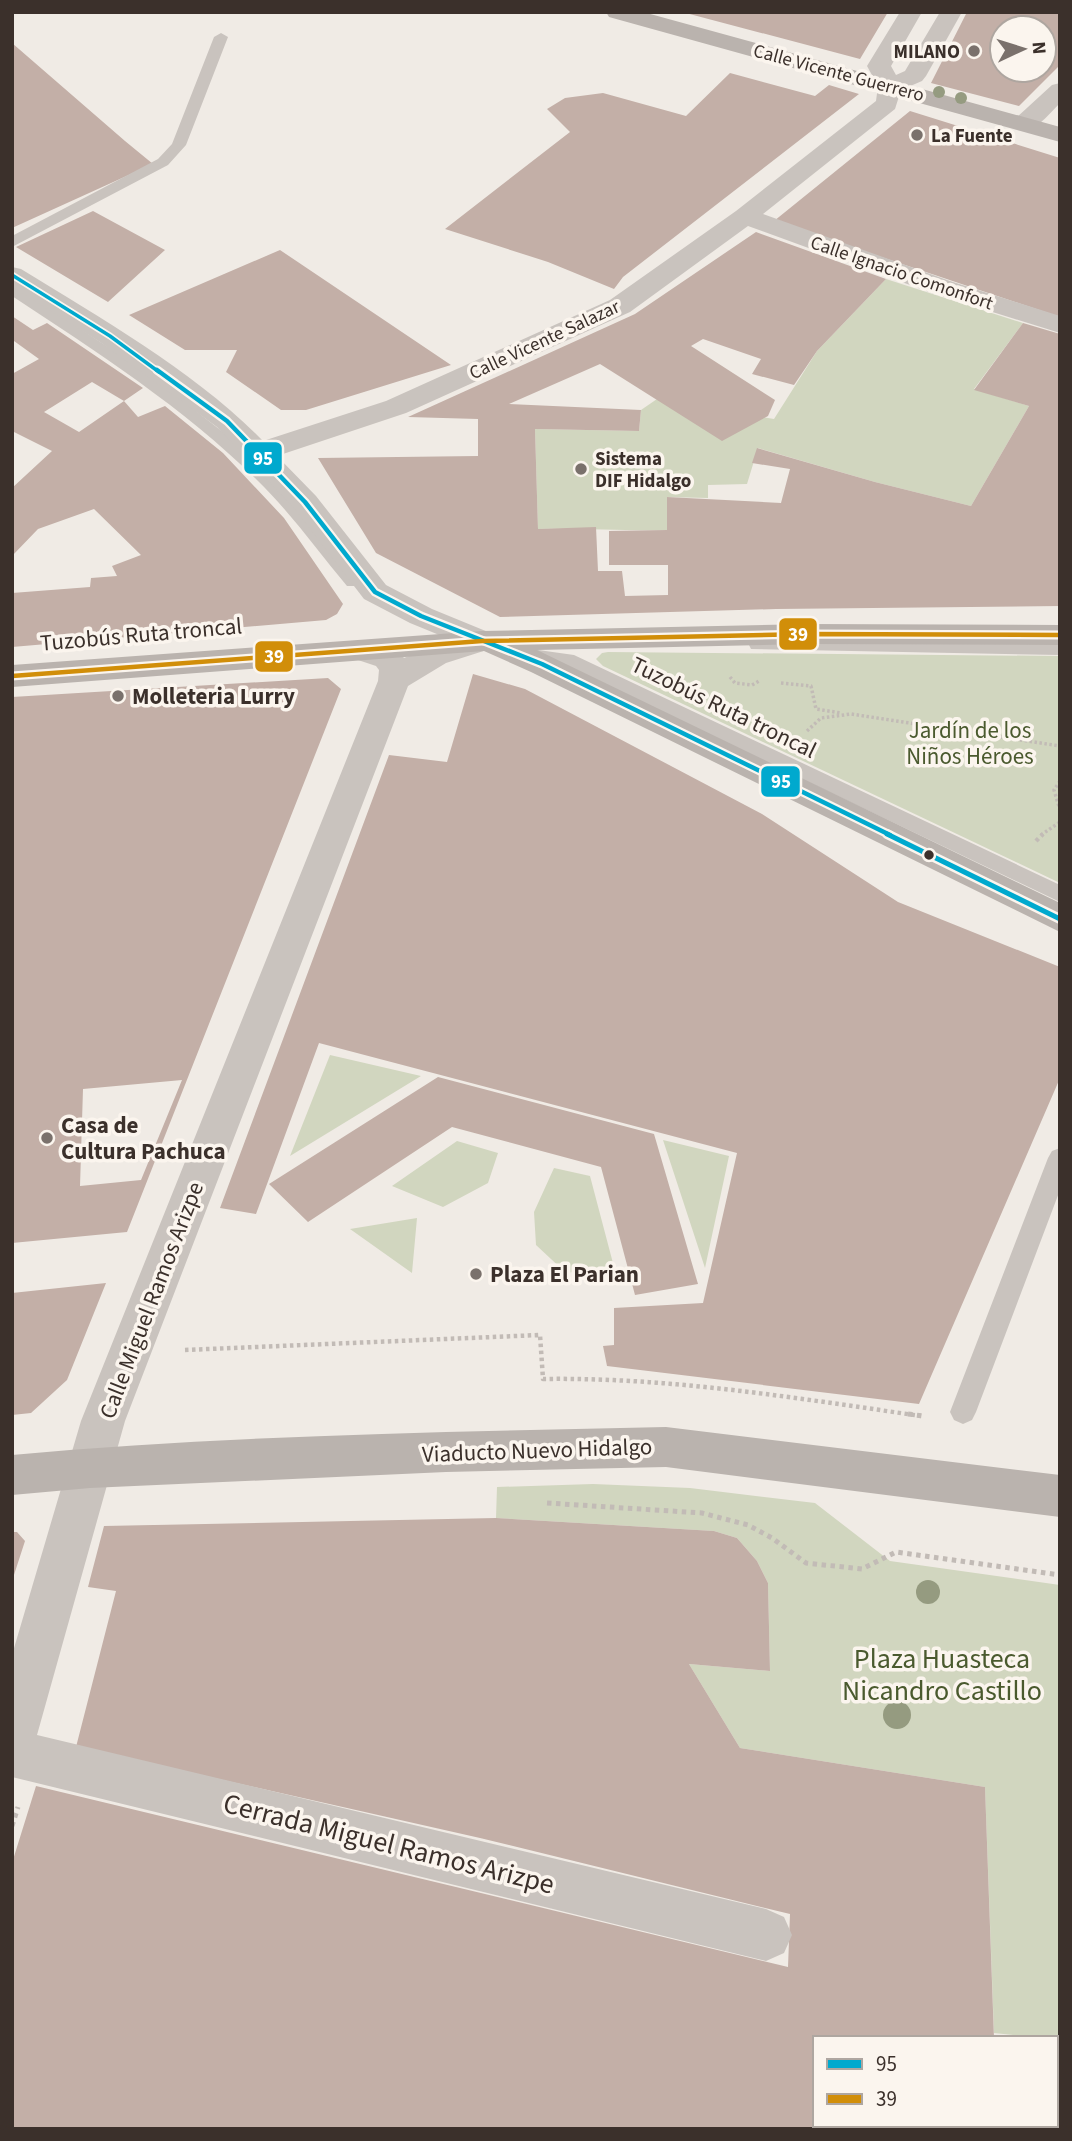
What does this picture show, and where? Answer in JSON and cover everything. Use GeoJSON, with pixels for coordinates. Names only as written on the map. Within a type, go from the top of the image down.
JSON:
{"type":"FeatureCollection","features":[{"type":"Feature","properties":{"kind":"street","name":"Calle Vicente Guerrero"},"geometry":{"type":"LineString","coordinates":[[617,12],[1060,135]]}},
{"type":"Feature","properties":{"kind":"street"},"geometry":{"type":"LineString","coordinates":[[911,12],[879,66],[890,86],[914,76],[951,12]]}},
{"type":"Feature","properties":{"kind":"street","name":"Calle Vicente Salazar"},"geometry":{"type":"LineString","coordinates":[[257,453],[396,407],[620,306],[745,216],[887,104],[890,86]]}},
{"type":"Feature","properties":{"kind":"street"},"geometry":{"type":"LineString","coordinates":[[1024,124],[1060,90]]}},
{"type":"Feature","properties":{"kind":"street","name":"Calle Ignacio Comonfort"},"geometry":{"type":"LineString","coordinates":[[745,216],[941,287],[1060,325]]}},
{"type":"Feature","properties":{"kind":"street"},"geometry":{"type":"LineString","coordinates":[[12,275],[110,336],[227,421],[305,502],[375,592],[481,642],[542,664],[1060,919]]}},
{"type":"Feature","properties":{"kind":"street"},"geometry":{"type":"LineString","coordinates":[[12,676],[481,642],[808,634],[1060,635]]}},
{"type":"Feature","properties":{"kind":"street"},"geometry":{"type":"LineString","coordinates":[[394,681],[429,656],[481,642]]}},
{"type":"Feature","properties":{"kind":"street"},"geometry":{"type":"LineString","coordinates":[[366,652],[387,658],[395,669],[394,681]]}},
{"type":"Feature","properties":{"kind":"street","name":"Calle Miguel Ramos Arizpe"},"geometry":{"type":"LineString","coordinates":[[19,1749],[103,1421],[394,681]]}},
{"type":"Feature","properties":{"kind":"street","name":"Viaducto Nuevo Hidalgo"},"geometry":{"type":"LineString","coordinates":[[12,1475],[90,1468],[446,1452],[666,1447],[1060,1496]]}},
{"type":"Feature","properties":{"kind":"street","name":"Cerrada Miguel Ramos Arizpe"},"geometry":{"type":"LineString","coordinates":[[19,1749],[766,1935]]}},
{"type":"Feature","properties":{"kind":"lane"},"geometry":{"type":"LineString","coordinates":[[12,242],[163,162],[179,145],[221,37]]}},
{"type":"Feature","properties":{"kind":"lane","name":"Tuzobús Ruta troncal"},"geometry":{"type":"LineString","coordinates":[[12,289],[162,390],[260,472],[291,505],[366,596],[418,621],[481,642],[567,659],[1060,894]]}},
{"type":"Feature","properties":{"kind":"lane","name":"Tuzobús Ruta troncal"},"geometry":{"type":"LineString","coordinates":[[12,668],[409,637],[571,645],[804,644],[1060,649]]}},
{"type":"Feature","properties":{"kind":"lane"},"geometry":{"type":"LineString","coordinates":[[963,1412],[1060,1158]]}},
{"type":"Feature","properties":{"kind":"path"},"geometry":{"type":"LineString","coordinates":[[727,673],[735,683],[752,685],[760,680]]}},
{"type":"Feature","properties":{"kind":"path"},"geometry":{"type":"LineString","coordinates":[[773,682],[811,686],[816,709],[1060,746]]}},
{"type":"Feature","properties":{"kind":"path"},"geometry":{"type":"LineString","coordinates":[[805,733],[821,718],[851,714]]}},
{"type":"Feature","properties":{"kind":"path"},"geometry":{"type":"LineString","coordinates":[[1060,781],[1054,790],[1060,810]]}},
{"type":"Feature","properties":{"kind":"path"},"geometry":{"type":"LineString","coordinates":[[182,1350],[540,1335],[543,1379],[611,1378],[727,1389],[918,1416],[963,1412]]}},
{"type":"Feature","properties":{"kind":"path"},"geometry":{"type":"LineString","coordinates":[[538,1502],[702,1513],[748,1525],[772,1538],[806,1563],[862,1569],[896,1552],[1060,1574]]}},
{"type":"Feature","properties":{"kind":"path"},"geometry":{"type":"LineString","coordinates":[[12,1826],[19,1749]]}},
{"type":"Feature","properties":{"kind":"green space"},"geometry":{"type":"Polygon","coordinates":[[[886,279],[1023,323],[974,389],[1029,406],[971,506],[758,448],[747,484],[708,485],[708,498],[667,497],[667,530],[538,529],[535,429],[639,431],[641,410],[657,399],[774,419],[817,351],[886,279]]]}},
{"type":"Feature","properties":{"kind":"green space","name":"Jardín de los Niños Héroes"},"geometry":{"type":"Polygon","coordinates":[[[602,653],[1060,656],[1060,883],[603,666],[596,659],[602,653]]]}},
{"type":"Feature","properties":{"kind":"green space"},"geometry":{"type":"Polygon","coordinates":[[[330,1055],[421,1076],[290,1156],[330,1055]]]}},
{"type":"Feature","properties":{"kind":"green space"},"geometry":{"type":"Polygon","coordinates":[[[663,1140],[729,1156],[705,1268],[663,1140]]]}},
{"type":"Feature","properties":{"kind":"green space"},"geometry":{"type":"Polygon","coordinates":[[[457,1141],[498,1153],[488,1183],[443,1207],[392,1186],[457,1141]]]}},
{"type":"Feature","properties":{"kind":"green space"},"geometry":{"type":"Polygon","coordinates":[[[554,1168],[590,1176],[614,1267],[566,1273],[536,1245],[534,1212],[554,1168]]]}},
{"type":"Feature","properties":{"kind":"green space"},"geometry":{"type":"Polygon","coordinates":[[[417,1218],[412,1273],[350,1229],[417,1218]]]}},
{"type":"Feature","properties":{"kind":"green space","name":"Plaza Huasteca Nicandro Castillo"},"geometry":{"type":"Polygon","coordinates":[[[593,1484],[690,1488],[815,1503],[890,1561],[1060,1585],[1060,2040],[1058,2036],[994,2033],[985,1787],[740,1748],[689,1664],[770,1671],[768,1583],[757,1561],[737,1538],[714,1531],[496,1518],[497,1487],[593,1484]]]}},
{"type":"Feature","properties":{"kind":"building"},"geometry":{"type":"Polygon","coordinates":[[[682,12],[888,12],[860,59],[682,12]]]}},
{"type":"Feature","properties":{"kind":"building","name":"MILANO"},"geometry":{"type":"Polygon","coordinates":[[[967,12],[1060,12],[1058,67],[1058,14],[988,14],[988,84],[1041,84],[1019,106],[931,83],[967,12]]]}},
{"type":"Feature","properties":{"kind":"building"},"geometry":{"type":"Polygon","coordinates":[[[12,43],[125,141],[153,164],[12,228],[12,43]]]}},
{"type":"Feature","properties":{"kind":"building"},"geometry":{"type":"Polygon","coordinates":[[[730,73],[815,96],[829,85],[859,94],[623,277],[614,289],[548,262],[445,229],[570,132],[547,109],[565,98],[603,93],[686,116],[730,73]]]}},
{"type":"Feature","properties":{"kind":"building"},"geometry":{"type":"Polygon","coordinates":[[[910,111],[1060,158],[1060,317],[774,221],[910,111]]]}},
{"type":"Feature","properties":{"kind":"building"},"geometry":{"type":"Polygon","coordinates":[[[93,211],[165,250],[108,302],[16,247],[93,211]]]}},
{"type":"Feature","properties":{"kind":"building"},"geometry":{"type":"Polygon","coordinates":[[[756,232],[886,279],[817,351],[794,385],[752,374],[761,359],[703,339],[691,346],[775,400],[768,416],[722,441],[600,364],[509,404],[641,410],[639,431],[535,429],[538,529],[596,527],[598,571],[622,571],[625,596],[668,595],[668,565],[609,565],[609,531],[667,530],[667,497],[781,503],[790,469],[752,463],[757,448],[971,506],[1029,406],[974,390],[1023,323],[1060,334],[1060,606],[776,609],[500,617],[376,553],[318,458],[478,456],[478,419],[408,417],[635,314],[756,232]]]}},
{"type":"Feature","properties":{"kind":"building"},"geometry":{"type":"Polygon","coordinates":[[[280,250],[451,365],[306,410],[281,410],[226,372],[237,350],[185,350],[129,315],[280,250]]]}},
{"type":"Feature","properties":{"kind":"building"},"geometry":{"type":"Polygon","coordinates":[[[12,316],[33,330],[47,323],[143,388],[124,401],[138,417],[165,406],[223,453],[284,518],[343,604],[337,614],[326,620],[12,647],[12,593],[90,587],[91,578],[117,576],[112,566],[141,555],[94,509],[38,529],[12,556],[12,488],[52,451],[12,431],[12,374],[39,359],[12,342],[12,316]],[[92,382],[44,412],[79,432],[124,401],[92,382]]]}},
{"type":"Feature","properties":{"kind":"building"},"geometry":{"type":"Polygon","coordinates":[[[473,674],[525,689],[762,814],[898,902],[1060,967],[1060,1078],[919,1404],[607,1366],[603,1346],[614,1345],[614,1308],[703,1303],[737,1153],[319,1043],[256,1214],[220,1208],[389,755],[447,762],[473,674]]]}},
{"type":"Feature","properties":{"kind":"building"},"geometry":{"type":"Polygon","coordinates":[[[328,678],[341,689],[127,1232],[12,1243],[12,697],[328,678]],[[182,1080],[83,1089],[80,1186],[141,1180],[182,1080]]]}},
{"type":"Feature","properties":{"kind":"building"},"geometry":{"type":"Polygon","coordinates":[[[438,1077],[654,1134],[698,1284],[635,1295],[601,1167],[452,1127],[308,1222],[269,1184],[438,1077]]]}},
{"type":"Feature","properties":{"kind":"building"},"geometry":{"type":"Polygon","coordinates":[[[106,1283],[67,1380],[31,1413],[12,1415],[12,1293],[106,1283]]]}},
{"type":"Feature","properties":{"kind":"building"},"geometry":{"type":"Polygon","coordinates":[[[496,1518],[714,1531],[737,1538],[757,1561],[768,1583],[770,1671],[689,1664],[740,1748],[985,1787],[994,2036],[813,2036],[813,2127],[998,2129],[12,2129],[12,1863],[36,1786],[788,1967],[790,1914],[480,1838],[76,1747],[116,1591],[88,1587],[104,1526],[496,1518]]]}},
{"type":"Feature","properties":{"kind":"building"},"geometry":{"type":"Polygon","coordinates":[[[12,1532],[17,1532],[25,1541],[13,1578],[12,1532]]]}},
{"type":"Feature","properties":{"kind":"transit line","name":"95"},"geometry":{"type":"LineString","coordinates":[[12,275],[110,336],[227,421],[305,502],[375,592],[421,616],[542,664],[1060,919]]}},
{"type":"Feature","properties":{"kind":"transit line","name":"39"},"geometry":{"type":"LineString","coordinates":[[12,676],[482,641],[808,634],[1060,635]]}},
{"type":"Feature","properties":{"kind":"place","name":"MILANO"},"geometry":{"type":"Point","coordinates":[974,51]}},
{"type":"Feature","properties":{"kind":"place","name":"La Fuente"},"geometry":{"type":"Point","coordinates":[917,135]}},
{"type":"Feature","properties":{"kind":"place","name":"Sistema DIF Hidalgo"},"geometry":{"type":"Point","coordinates":[581,469]}},
{"type":"Feature","properties":{"kind":"place","name":"Molleteria Lurry"},"geometry":{"type":"Point","coordinates":[118,696]}},
{"type":"Feature","properties":{"kind":"place","name":"Casa de Cultura Pachuca"},"geometry":{"type":"Point","coordinates":[47,1138]}},
{"type":"Feature","properties":{"kind":"place","name":"Plaza El Parian"},"geometry":{"type":"Point","coordinates":[476,1274]}}]}
